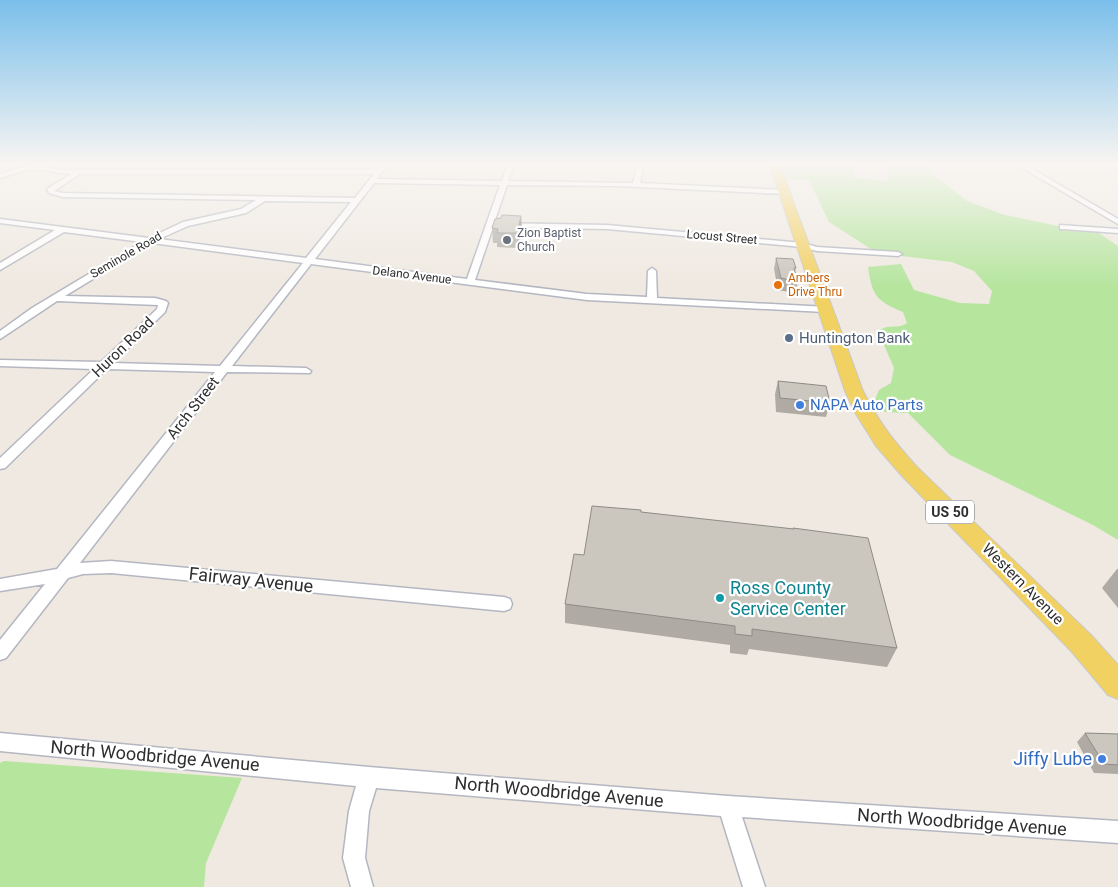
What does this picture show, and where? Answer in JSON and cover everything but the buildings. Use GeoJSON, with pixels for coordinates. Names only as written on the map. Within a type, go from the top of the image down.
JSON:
{"type":"FeatureCollection","features":[{"type":"Feature","properties":{"kind":"main road","name":"Western Avenue"},"geometry":{"type":"LineString","coordinates":[[789,204],[854,391],[865,414],[883,442],[910,472],[1082,644],[1118,686]]}},
{"type":"Feature","properties":{"kind":"street","name":"Seminole Road"},"geometry":{"type":"LineString","coordinates":[[0,336],[28,314],[150,240],[186,224],[243,211],[254,204]]}},
{"type":"Feature","properties":{"kind":"street","name":"Arch Street"},"geometry":{"type":"LineString","coordinates":[[0,653],[310,262],[313,254],[352,204]]}},
{"type":"Feature","properties":{"kind":"street"},"geometry":{"type":"LineString","coordinates":[[470,283],[497,204]]}},
{"type":"Feature","properties":{"kind":"street"},"geometry":{"type":"LineString","coordinates":[[1088,204],[1118,222]]}},
{"type":"Feature","properties":{"kind":"street","name":"Delano Avenue"},"geometry":{"type":"LineString","coordinates":[[1,222],[587,297],[825,309]]}},
{"type":"Feature","properties":{"kind":"street","name":"Locust Street"},"geometry":{"type":"LineString","coordinates":[[491,225],[607,227],[803,245],[817,249],[898,254]]}},
{"type":"Feature","properties":{"kind":"street"},"geometry":{"type":"LineString","coordinates":[[1063,227],[1118,230]]}},
{"type":"Feature","properties":{"kind":"street"},"geometry":{"type":"LineString","coordinates":[[0,267],[63,229]]}},
{"type":"Feature","properties":{"kind":"street"},"geometry":{"type":"LineString","coordinates":[[652,271],[652,301]]}},
{"type":"Feature","properties":{"kind":"street","name":"Huron Road"},"geometry":{"type":"LineString","coordinates":[[0,465],[162,310],[163,303],[155,300],[54,298]]}},
{"type":"Feature","properties":{"kind":"street"},"geometry":{"type":"LineString","coordinates":[[0,362],[306,371]]}},
{"type":"Feature","properties":{"kind":"street","name":"Fairway Avenue"},"geometry":{"type":"LineString","coordinates":[[0,585],[41,579],[82,568],[112,567],[504,604]]}},
{"type":"Feature","properties":{"kind":"street","name":"North Woodbridge Avenue"},"geometry":{"type":"LineString","coordinates":[[0,742],[369,777],[728,806],[1118,832]]}},
{"type":"Feature","properties":{"kind":"street"},"geometry":{"type":"LineString","coordinates":[[362,887],[354,858],[359,811],[369,777]]}},
{"type":"Feature","properties":{"kind":"street"},"geometry":{"type":"LineString","coordinates":[[728,806],[754,887]]}},
{"type":"Feature","properties":{"kind":"green space"},"geometry":{"type":"Polygon","coordinates":[[[821,204],[976,204],[1005,215],[1063,227],[1093,229],[1118,246],[1118,540],[1093,525],[950,455],[908,413],[885,412],[874,402],[879,390],[891,383],[894,368],[878,331],[886,327],[900,326],[907,323],[903,312],[887,304],[877,296],[871,284],[868,267],[901,264],[914,290],[960,303],[989,304],[992,291],[974,271],[952,262],[877,253],[829,222],[821,204]]]}},
{"type":"Feature","properties":{"kind":"green space"},"geometry":{"type":"Polygon","coordinates":[[[4,761],[242,778],[206,863],[204,887],[0,887],[0,763],[4,761]]]}},
{"type":"Feature","properties":{"kind":"place","name":"Zion Baptist Church"},"geometry":{"type":"Point","coordinates":[507,240]}},
{"type":"Feature","properties":{"kind":"place","name":"Ambers Drive Thru"},"geometry":{"type":"Point","coordinates":[778,285]}},
{"type":"Feature","properties":{"kind":"place","name":"Huntington Bank"},"geometry":{"type":"Point","coordinates":[789,338]}},
{"type":"Feature","properties":{"kind":"place","name":"NAPA Auto Parts"},"geometry":{"type":"Point","coordinates":[800,405]}},
{"type":"Feature","properties":{"kind":"place","name":"Ross County Service Center"},"geometry":{"type":"Point","coordinates":[720,598]}},
{"type":"Feature","properties":{"kind":"place","name":"Jiffy Lube"},"geometry":{"type":"Point","coordinates":[1102,759]}}]}
